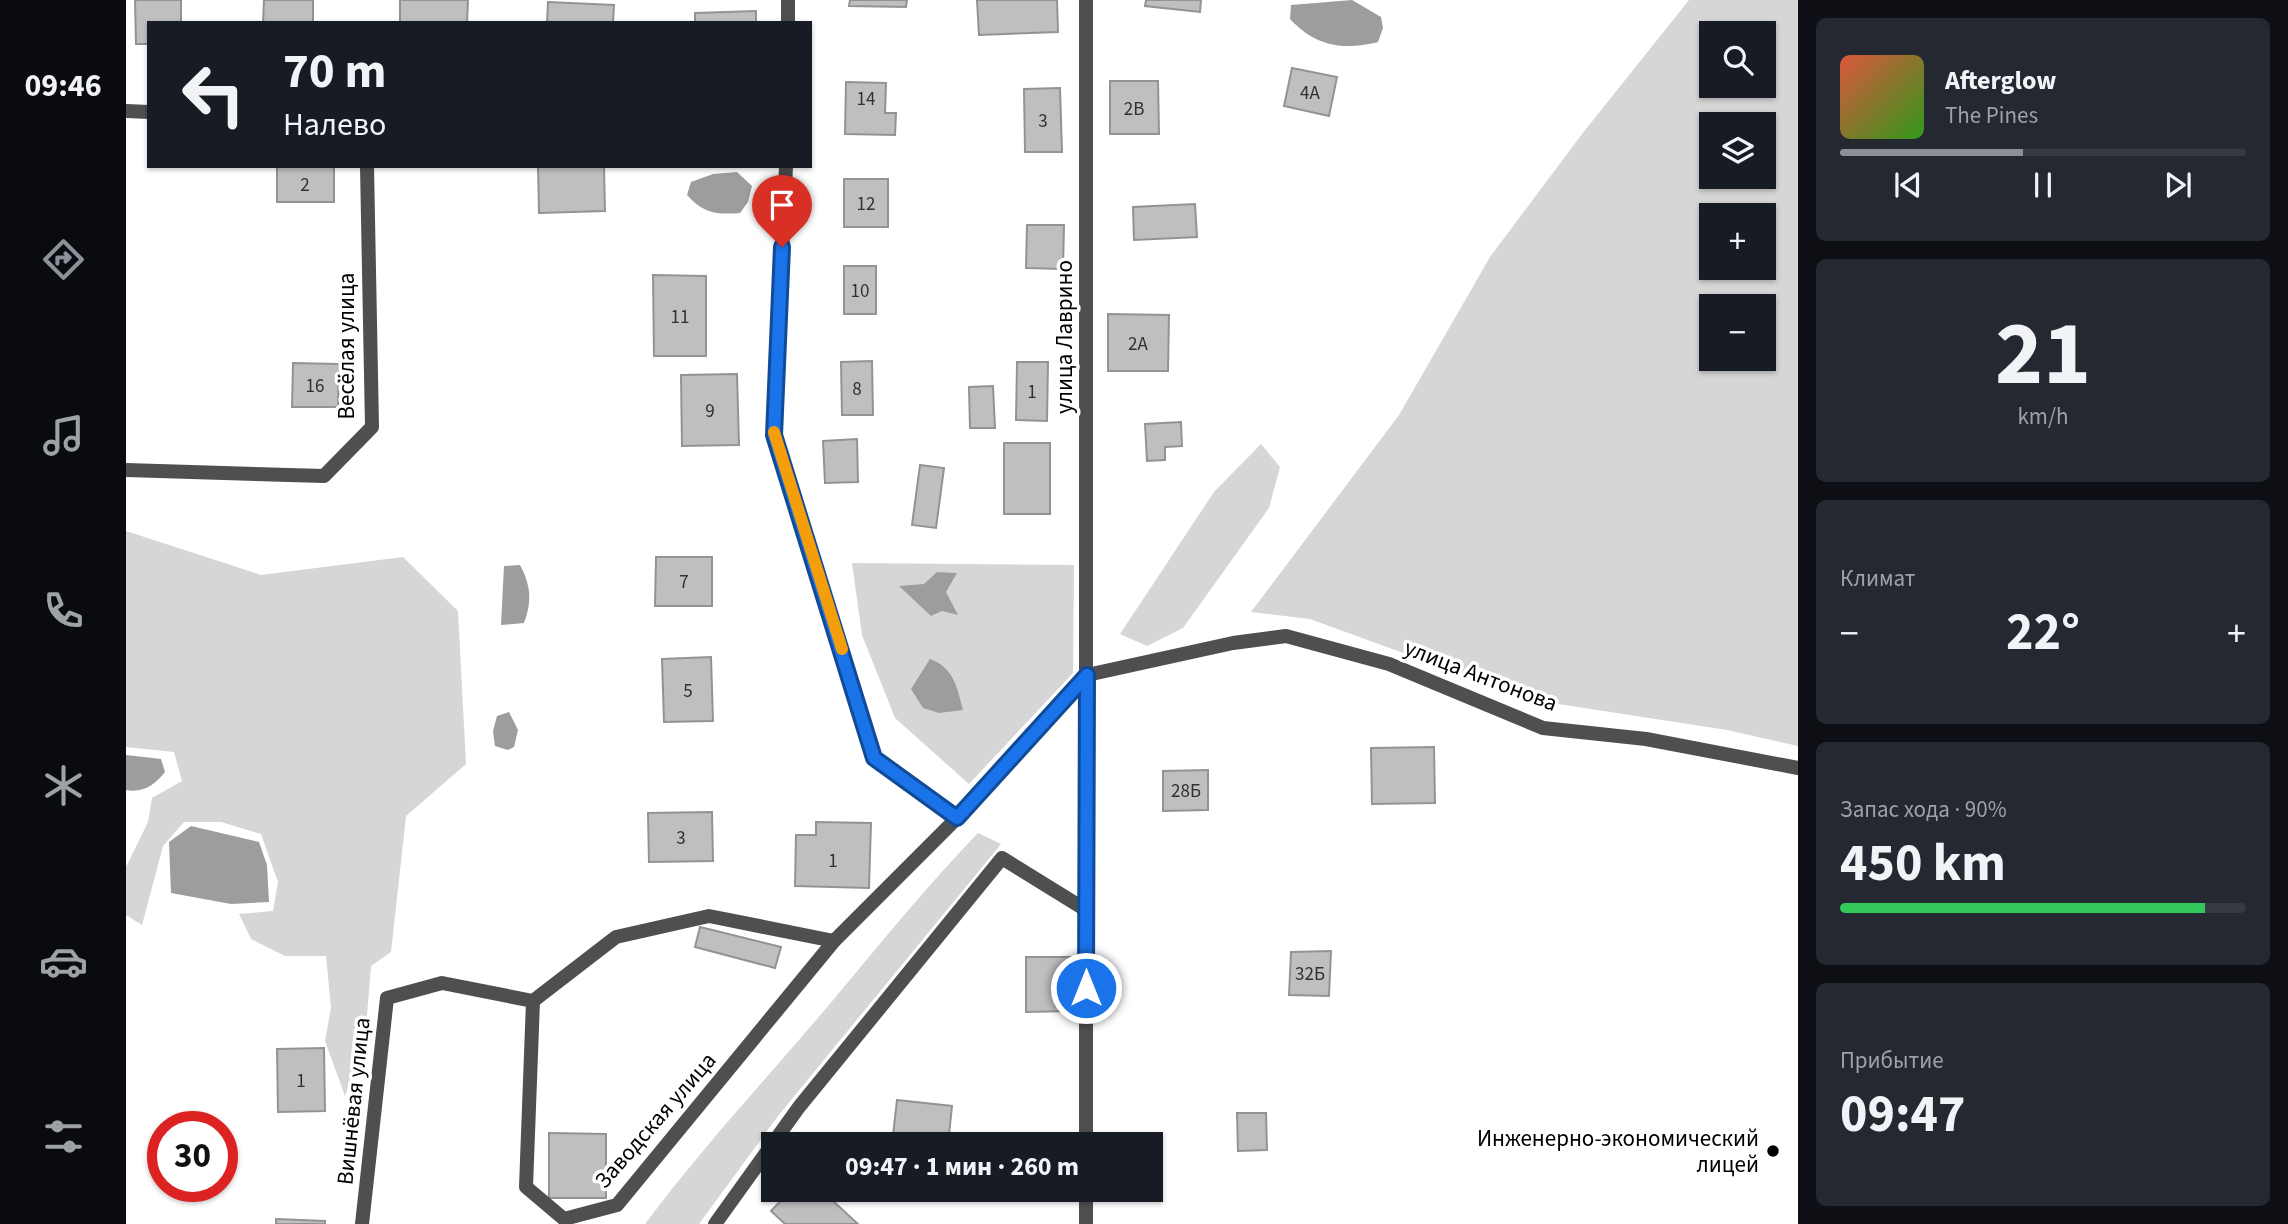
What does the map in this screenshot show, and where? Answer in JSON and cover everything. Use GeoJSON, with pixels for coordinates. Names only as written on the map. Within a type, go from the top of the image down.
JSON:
{"type":"FeatureCollection","features":[{"type":"Feature","properties":{"kind":"street"},"geometry":{"type":"LineString","coordinates":[[788,0],[788,21]]}},
{"type":"Feature","properties":{"kind":"street","name":"улица Лаврино"},"geometry":{"type":"LineString","coordinates":[[1086,0],[1086,1132]]}},
{"type":"Feature","properties":{"kind":"street"},"geometry":{"type":"LineString","coordinates":[[126,111],[147,111]]}},
{"type":"Feature","properties":{"kind":"street","name":"Весёлая улица"},"geometry":{"type":"LineString","coordinates":[[126,470],[324,477],[372,427],[367,168]]}},
{"type":"Feature","properties":{"kind":"street"},"geometry":{"type":"LineString","coordinates":[[786,168],[774,435],[874,758],[957,818]]}},
{"type":"Feature","properties":{"kind":"street","name":"улица Антонова"},"geometry":{"type":"LineString","coordinates":[[1087,675],[1233,643],[1286,636],[1389,664],[1543,728],[1646,739],[1798,768]]}},
{"type":"Feature","properties":{"kind":"street"},"geometry":{"type":"LineString","coordinates":[[533,1001],[616,937],[709,916],[834,941],[957,818],[1087,675]]}},
{"type":"Feature","properties":{"kind":"street"},"geometry":{"type":"LineString","coordinates":[[715,1224],[799,1107],[1002,858],[1086,910]]}},
{"type":"Feature","properties":{"kind":"street","name":"Заводская улица"},"geometry":{"type":"LineString","coordinates":[[533,1001],[526,1187],[564,1219],[617,1205],[834,941]]}},
{"type":"Feature","properties":{"kind":"street","name":"Вишнёвая улица"},"geometry":{"type":"LineString","coordinates":[[362,1224],[387,998],[442,983],[533,1001]]}},
{"type":"Feature","properties":{"kind":"street"},"geometry":{"type":"LineString","coordinates":[[1086,1202],[1086,1224]]}},
{"type":"Feature","properties":{"kind":"shaded area"},"geometry":{"type":"Polygon","coordinates":[[[1352,0],[1381,17],[1383,28],[1378,42],[1353,46],[1330,44],[1309,35],[1290,19],[1291,5],[1352,0]]]}},
{"type":"Feature","properties":{"kind":"shaded area"},"geometry":{"type":"Polygon","coordinates":[[[1689,0],[1798,0],[1798,746],[1727,730],[1532,700],[1310,619],[1251,612],[1399,415],[1490,257],[1582,134],[1689,0]]]}},
{"type":"Feature","properties":{"kind":"shaded area"},"geometry":{"type":"Polygon","coordinates":[[[737,172],[752,186],[748,202],[740,213],[724,214],[704,209],[687,195],[691,182],[713,174],[737,172]]]}},
{"type":"Feature","properties":{"kind":"shaded area"},"geometry":{"type":"Polygon","coordinates":[[[1261,444],[1280,467],[1269,508],[1183,628],[1147,646],[1120,634],[1214,492],[1261,444]]]}},
{"type":"Feature","properties":{"kind":"shaded area"},"geometry":{"type":"Polygon","coordinates":[[[126,531],[261,575],[403,557],[458,611],[466,764],[406,816],[391,952],[371,966],[365,1039],[345,1096],[325,1041],[331,1008],[326,956],[285,956],[251,939],[239,914],[273,911],[278,882],[261,834],[221,822],[184,822],[163,846],[142,925],[126,915],[126,867],[148,822],[152,798],[182,781],[174,752],[126,747],[126,531]]]}},
{"type":"Feature","properties":{"kind":"shaded area"},"geometry":{"type":"Polygon","coordinates":[[[852,563],[1074,565],[1073,673],[969,784],[895,718],[862,635],[852,563]]]}},
{"type":"Feature","properties":{"kind":"shaded area"},"geometry":{"type":"Polygon","coordinates":[[[520,565],[528,587],[527,615],[524,623],[501,625],[504,566],[520,565]]]}},
{"type":"Feature","properties":{"kind":"shaded area"},"geometry":{"type":"Polygon","coordinates":[[[937,572],[957,573],[946,592],[958,615],[942,611],[931,616],[899,586],[924,584],[937,572]]]}},
{"type":"Feature","properties":{"kind":"shaded area"},"geometry":{"type":"Polygon","coordinates":[[[930,659],[944,668],[953,679],[963,710],[939,713],[923,708],[911,689],[930,659]]]}},
{"type":"Feature","properties":{"kind":"shaded area"},"geometry":{"type":"Polygon","coordinates":[[[509,712],[518,730],[514,747],[508,750],[495,746],[493,731],[497,716],[509,712]]]}},
{"type":"Feature","properties":{"kind":"shaded area"},"geometry":{"type":"Polygon","coordinates":[[[126,755],[161,759],[165,772],[148,787],[126,790],[126,755]]]}},
{"type":"Feature","properties":{"kind":"shaded area"},"geometry":{"type":"Polygon","coordinates":[[[191,826],[259,842],[267,865],[269,902],[231,904],[171,893],[169,842],[191,826]]]}},
{"type":"Feature","properties":{"kind":"shaded area"},"geometry":{"type":"Polygon","coordinates":[[[978,833],[1001,844],[766,1132],[761,1132],[761,1139],[699,1224],[645,1224],[712,1141],[920,896],[978,833]]]}},
{"type":"Feature","properties":{"kind":"building"},"geometry":{"type":"Polygon","coordinates":[[[135,0],[181,0],[181,21],[147,21],[147,44],[136,44],[135,0]]]}},
{"type":"Feature","properties":{"kind":"building"},"geometry":{"type":"Polygon","coordinates":[[[264,0],[313,0],[313,21],[263,21],[264,0]]]}},
{"type":"Feature","properties":{"kind":"building"},"geometry":{"type":"Polygon","coordinates":[[[400,0],[468,0],[467,21],[400,21],[400,0]]]}},
{"type":"Feature","properties":{"kind":"building"},"geometry":{"type":"Polygon","coordinates":[[[850,0],[907,0],[906,7],[849,6],[850,0]]]}},
{"type":"Feature","properties":{"kind":"building"},"geometry":{"type":"Polygon","coordinates":[[[977,0],[1057,0],[1058,32],[979,35],[977,0]]]}},
{"type":"Feature","properties":{"kind":"building"},"geometry":{"type":"Polygon","coordinates":[[[1146,0],[1201,0],[1200,12],[1145,6],[1146,0]]]}},
{"type":"Feature","properties":{"kind":"building"},"geometry":{"type":"Polygon","coordinates":[[[548,2],[614,5],[613,21],[547,21],[548,2]]]}},
{"type":"Feature","properties":{"kind":"building"},"geometry":{"type":"Polygon","coordinates":[[[756,11],[756,21],[695,21],[695,13],[756,11]]]}},
{"type":"Feature","properties":{"kind":"building"},"geometry":{"type":"Polygon","coordinates":[[[1292,68],[1337,77],[1329,116],[1284,106],[1292,68]]]}},
{"type":"Feature","properties":{"kind":"building"},"geometry":{"type":"Polygon","coordinates":[[[1110,81],[1158,81],[1159,134],[1110,134],[1110,81]]]}},
{"type":"Feature","properties":{"kind":"building"},"geometry":{"type":"Polygon","coordinates":[[[846,82],[886,83],[885,113],[896,113],[895,135],[845,134],[846,82]]]}},
{"type":"Feature","properties":{"kind":"building"},"geometry":{"type":"Polygon","coordinates":[[[1060,88],[1062,152],[1025,152],[1024,89],[1060,88]]]}},
{"type":"Feature","properties":{"kind":"building"},"geometry":{"type":"Polygon","coordinates":[[[277,168],[334,168],[334,202],[277,202],[277,168]]]}},
{"type":"Feature","properties":{"kind":"building"},"geometry":{"type":"Polygon","coordinates":[[[538,168],[604,168],[605,211],[539,213],[538,168]]]}},
{"type":"Feature","properties":{"kind":"building"},"geometry":{"type":"Polygon","coordinates":[[[844,179],[888,179],[888,227],[844,227],[844,179]]]}},
{"type":"Feature","properties":{"kind":"building"},"geometry":{"type":"Polygon","coordinates":[[[1195,204],[1197,237],[1134,240],[1133,207],[1195,204]]]}},
{"type":"Feature","properties":{"kind":"building"},"geometry":{"type":"Polygon","coordinates":[[[1027,225],[1064,225],[1063,269],[1026,268],[1027,225]]]}},
{"type":"Feature","properties":{"kind":"building"},"geometry":{"type":"Polygon","coordinates":[[[844,266],[876,266],[876,314],[844,314],[844,266]]]}},
{"type":"Feature","properties":{"kind":"building"},"geometry":{"type":"Polygon","coordinates":[[[653,275],[706,276],[706,356],[654,356],[653,275]]]}},
{"type":"Feature","properties":{"kind":"building"},"geometry":{"type":"Polygon","coordinates":[[[1108,314],[1169,315],[1168,371],[1108,371],[1108,314]]]}},
{"type":"Feature","properties":{"kind":"building"},"geometry":{"type":"Polygon","coordinates":[[[872,361],[873,415],[842,415],[841,362],[872,361]]]}},
{"type":"Feature","properties":{"kind":"building"},"geometry":{"type":"Polygon","coordinates":[[[1017,362],[1048,362],[1047,421],[1016,420],[1017,362]]]}},
{"type":"Feature","properties":{"kind":"building"},"geometry":{"type":"Polygon","coordinates":[[[293,363],[339,364],[338,407],[292,407],[293,363]]]}},
{"type":"Feature","properties":{"kind":"building"},"geometry":{"type":"Polygon","coordinates":[[[737,374],[739,445],[682,446],[681,375],[737,374]]]}},
{"type":"Feature","properties":{"kind":"building"},"geometry":{"type":"Polygon","coordinates":[[[993,386],[995,428],[970,428],[969,387],[993,386]]]}},
{"type":"Feature","properties":{"kind":"building"},"geometry":{"type":"Polygon","coordinates":[[[1181,422],[1182,446],[1165,447],[1165,460],[1147,461],[1145,424],[1181,422]]]}},
{"type":"Feature","properties":{"kind":"building"},"geometry":{"type":"Polygon","coordinates":[[[857,439],[858,482],[825,483],[823,441],[857,439]]]}},
{"type":"Feature","properties":{"kind":"building"},"geometry":{"type":"Polygon","coordinates":[[[1004,443],[1050,443],[1050,514],[1004,514],[1004,443]]]}},
{"type":"Feature","properties":{"kind":"building"},"geometry":{"type":"Polygon","coordinates":[[[920,465],[944,468],[936,528],[912,525],[920,465]]]}},
{"type":"Feature","properties":{"kind":"building"},"geometry":{"type":"Polygon","coordinates":[[[656,557],[712,557],[712,606],[655,606],[656,557]]]}},
{"type":"Feature","properties":{"kind":"building"},"geometry":{"type":"Polygon","coordinates":[[[711,657],[713,721],[664,722],[662,659],[711,657]]]}},
{"type":"Feature","properties":{"kind":"building"},"geometry":{"type":"Polygon","coordinates":[[[1434,747],[1435,803],[1372,804],[1371,748],[1434,747]]]}},
{"type":"Feature","properties":{"kind":"building"},"geometry":{"type":"Polygon","coordinates":[[[1208,770],[1208,810],[1163,811],[1163,771],[1208,770]]]}},
{"type":"Feature","properties":{"kind":"building"},"geometry":{"type":"Polygon","coordinates":[[[712,812],[713,861],[649,862],[648,813],[712,812]]]}},
{"type":"Feature","properties":{"kind":"building"},"geometry":{"type":"Polygon","coordinates":[[[816,822],[871,823],[869,888],[795,886],[796,835],[816,835],[816,822]]]}},
{"type":"Feature","properties":{"kind":"building"},"geometry":{"type":"Polygon","coordinates":[[[700,927],[781,947],[775,968],[695,947],[700,927]]]}},
{"type":"Feature","properties":{"kind":"building"},"geometry":{"type":"Polygon","coordinates":[[[1331,951],[1329,996],[1289,995],[1291,952],[1331,951]]]}},
{"type":"Feature","properties":{"kind":"building"},"geometry":{"type":"Polygon","coordinates":[[[1026,957],[1071,957],[1071,1011],[1026,1012],[1026,957]]]}},
{"type":"Feature","properties":{"kind":"building"},"geometry":{"type":"Polygon","coordinates":[[[324,1048],[325,1111],[278,1112],[277,1049],[324,1048]]]}},
{"type":"Feature","properties":{"kind":"building"},"geometry":{"type":"Polygon","coordinates":[[[897,1100],[952,1106],[949,1132],[893,1132],[897,1100]]]}},
{"type":"Feature","properties":{"kind":"building"},"geometry":{"type":"Polygon","coordinates":[[[1237,1113],[1266,1113],[1267,1150],[1238,1151],[1237,1113]]]}},
{"type":"Feature","properties":{"kind":"building"},"geometry":{"type":"Polygon","coordinates":[[[549,1133],[606,1134],[606,1198],[549,1198],[549,1133]]]}},
{"type":"Feature","properties":{"kind":"building"},"geometry":{"type":"Polygon","coordinates":[[[780,1202],[834,1202],[858,1224],[785,1224],[771,1211],[780,1202]]]}},
{"type":"Feature","properties":{"kind":"building"},"geometry":{"type":"Polygon","coordinates":[[[276,1219],[325,1221],[325,1224],[276,1224],[276,1219]]]}},
{"type":"Feature","properties":{"kind":"slow traffic"},"geometry":{"type":"LineString","coordinates":[[774,432],[842,649]]}},
{"type":"Feature","properties":{"kind":"place","name":"Инженерно-экономический лицей"},"geometry":{"type":"Point","coordinates":[1773,1151]}},
{"type":"Feature","properties":{"kind":"route"},"geometry":{"type":"LineString","coordinates":[[782,247],[774,435],[816,562],[874,758],[957,818],[1087,675],[1086,988]]}}]}
